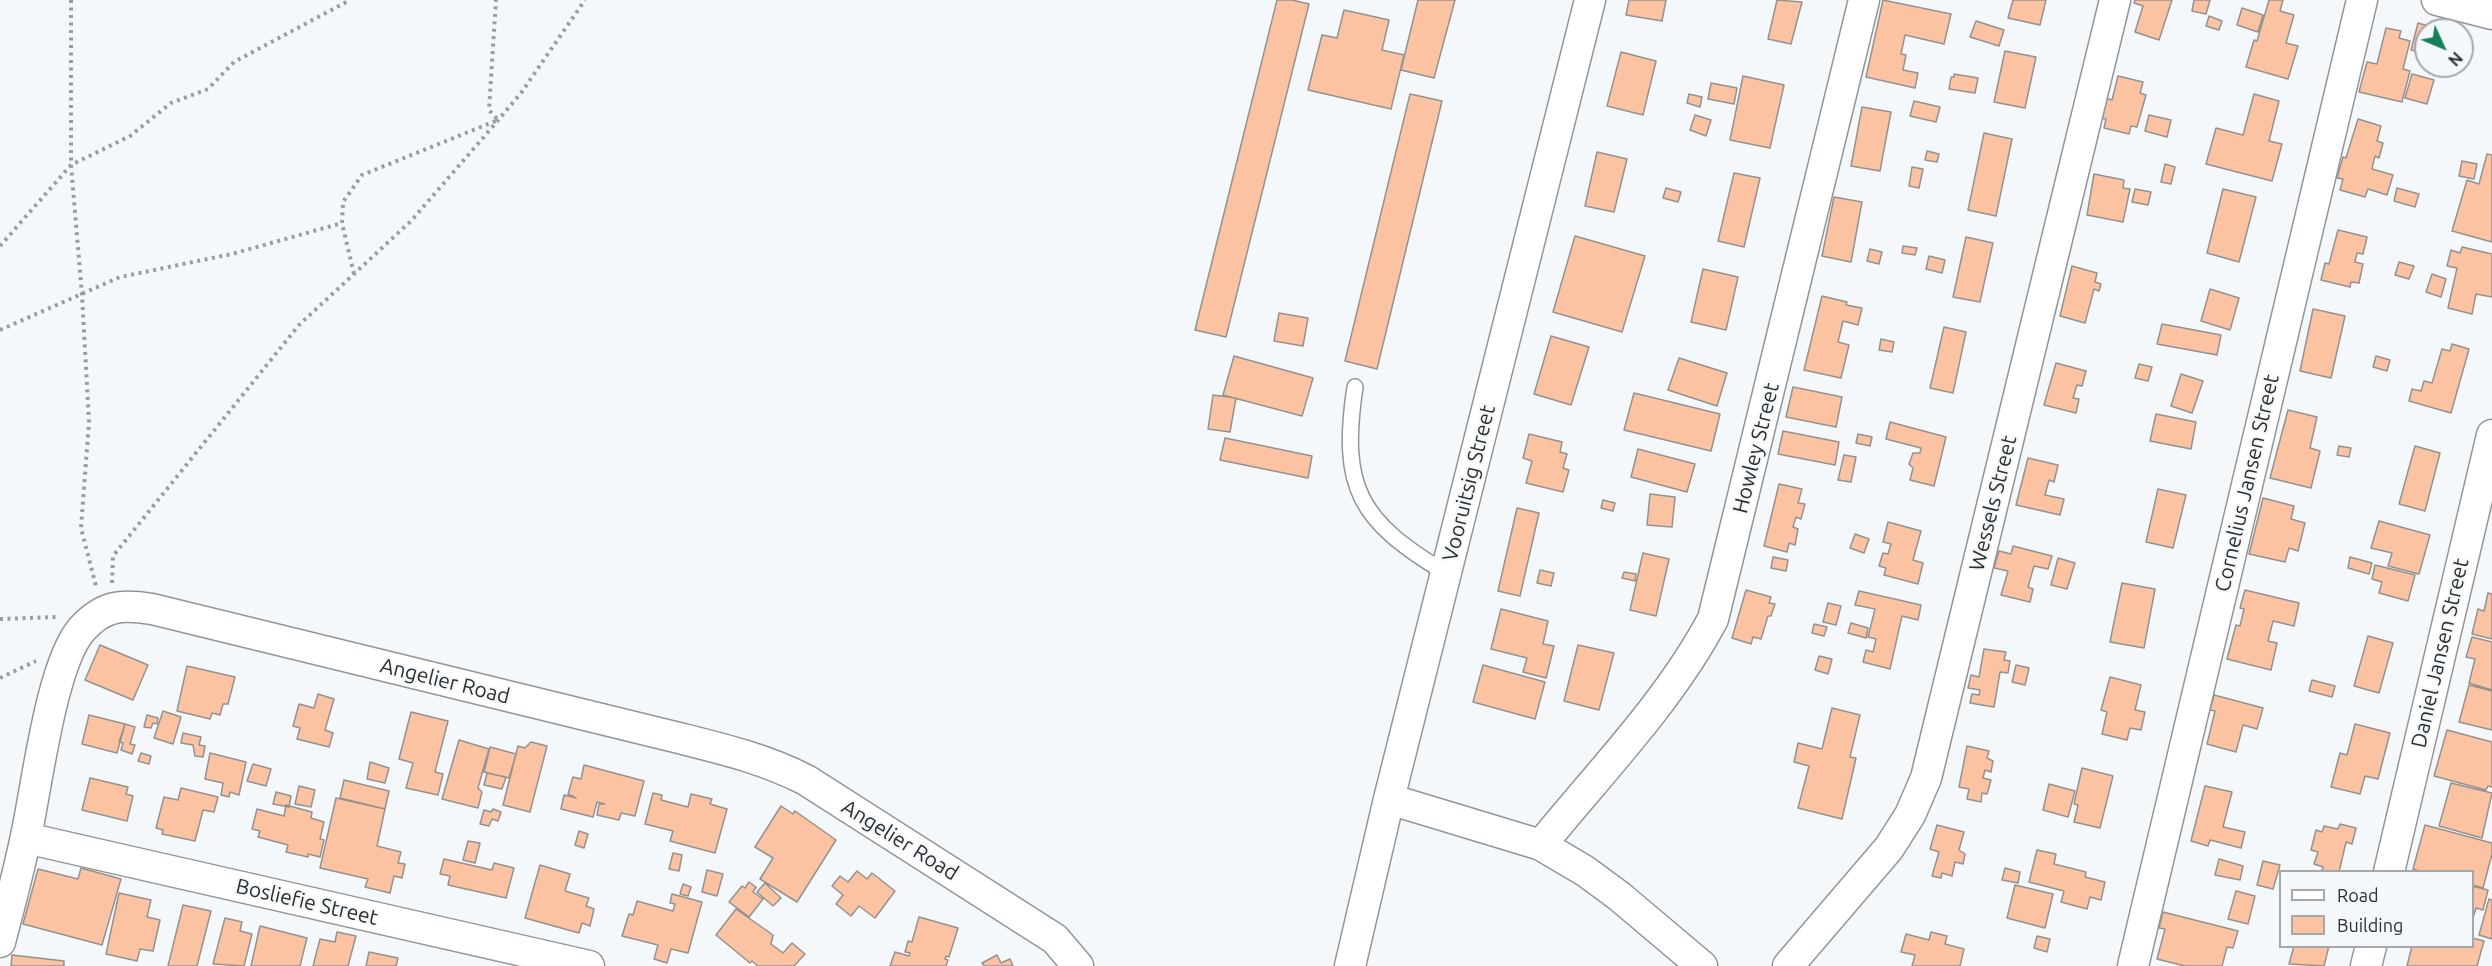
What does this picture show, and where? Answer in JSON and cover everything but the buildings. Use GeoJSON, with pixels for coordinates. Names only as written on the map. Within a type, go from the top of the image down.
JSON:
{"type":"FeatureCollection","features":[{"type":"Feature","properties":{"kind":"street","name":"Vooruitsig Street"},"geometry":{"type":"LineString","coordinates":[[1350,966],[1389,799],[1590,0]]}},
{"type":"Feature","properties":{"kind":"street","name":"Howley Street"},"geometry":{"type":"LineString","coordinates":[[1541,845],[1668,690],[1697,649],[1713,619],[1864,0]]}},
{"type":"Feature","properties":{"kind":"street","name":"Wessels Street"},"geometry":{"type":"LineString","coordinates":[[1788,966],[1889,849],[1910,815],[1926,778],[2115,0]]}},
{"type":"Feature","properties":{"kind":"street","name":"Cornelius Jansen Street"},"geometry":{"type":"LineString","coordinates":[[2133,966],[2362,0]]}},
{"type":"Feature","properties":{"kind":"street"},"geometry":{"type":"LineString","coordinates":[[2437,0],[2492,14]]}},
{"type":"Feature","properties":{"kind":"street","name":"Daniel Jansen Street"},"geometry":{"type":"LineString","coordinates":[[2389,870],[2492,435]]}},
{"type":"Feature","properties":{"kind":"street","name":"Angelier Road"},"geometry":{"type":"LineString","coordinates":[[99,616],[124,606],[152,609],[724,750],[779,766],[806,780],[1055,939],[1078,966]]}},
{"type":"Feature","properties":{"kind":"street"},"geometry":{"type":"LineString","coordinates":[[0,942],[26,838],[56,688],[71,644],[99,616]]}},
{"type":"Feature","properties":{"kind":"street"},"geometry":{"type":"LineString","coordinates":[[1389,799],[1541,845],[1585,871],[1619,896],[1702,966]]}},
{"type":"Feature","properties":{"kind":"street","name":"Bosliefie Street"},"geometry":{"type":"LineString","coordinates":[[26,838],[589,966]]}},
{"type":"Feature","properties":{"kind":"street"},"geometry":{"type":"LineString","coordinates":[[2366,966],[2370,948]]}},
{"type":"Feature","properties":{"kind":"lane"},"geometry":{"type":"LineString","coordinates":[[1355,387],[1350,449],[1354,480],[1363,501],[1378,523],[1398,541],[1446,573]]}},
{"type":"Feature","properties":{"kind":"path"},"geometry":{"type":"LineString","coordinates":[[71,0],[71,165],[82,295],[89,422],[81,528],[99,616]]}},
{"type":"Feature","properties":{"kind":"path"},"geometry":{"type":"LineString","coordinates":[[0,246],[71,165],[130,136],[171,103],[208,88],[234,62],[350,0]]}},
{"type":"Feature","properties":{"kind":"path"},"geometry":{"type":"LineString","coordinates":[[496,0],[489,110],[498,120]]}},
{"type":"Feature","properties":{"kind":"path"},"geometry":{"type":"LineString","coordinates":[[99,616],[113,556],[299,325],[411,221],[521,93],[585,0]]}},
{"type":"Feature","properties":{"kind":"path"},"geometry":{"type":"LineString","coordinates":[[354,274],[342,223],[343,202],[362,175],[498,120]]}},
{"type":"Feature","properties":{"kind":"path"},"geometry":{"type":"LineString","coordinates":[[0,330],[120,277],[232,254],[342,223]]}},
{"type":"Feature","properties":{"kind":"path"},"geometry":{"type":"LineString","coordinates":[[0,619],[99,616]]}}]}
